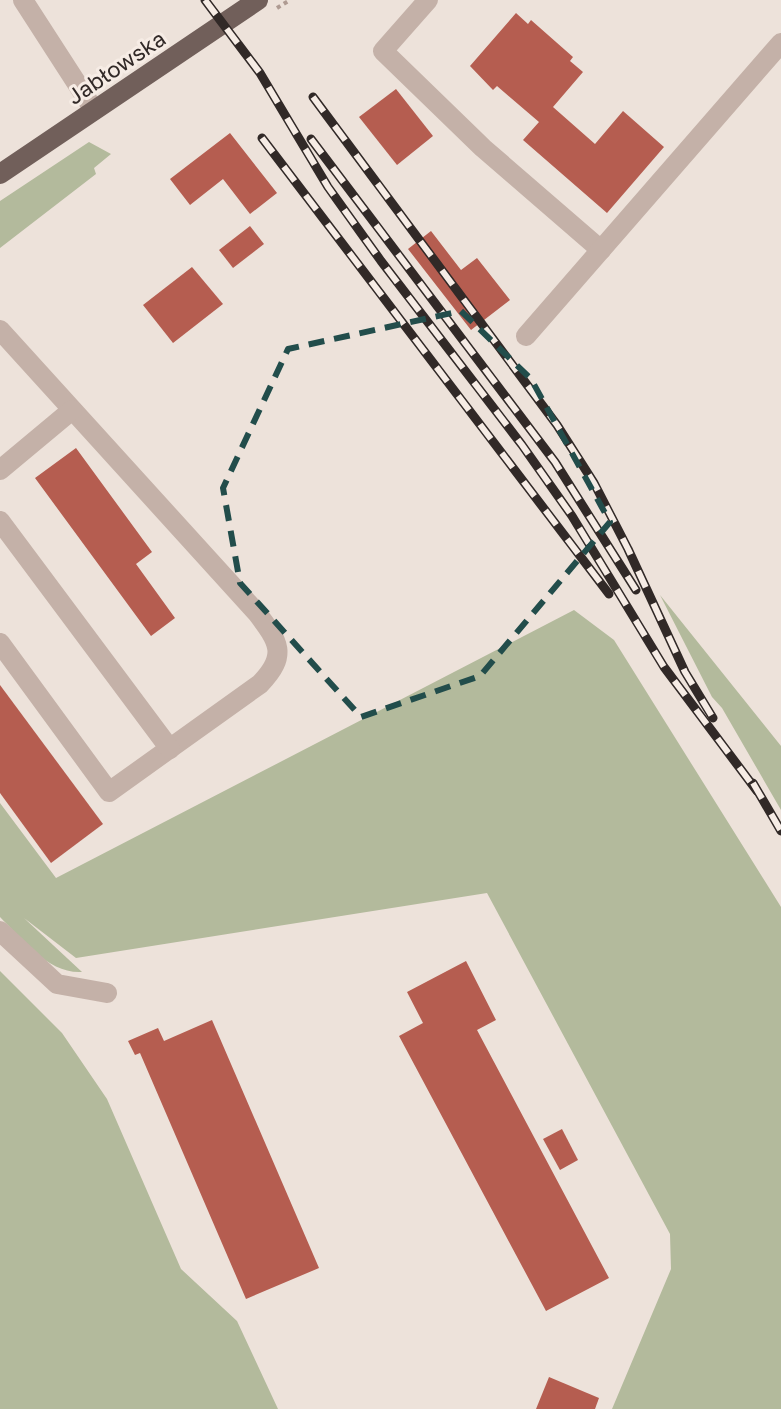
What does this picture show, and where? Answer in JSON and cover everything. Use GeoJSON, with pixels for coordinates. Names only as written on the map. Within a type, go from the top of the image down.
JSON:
{"type":"FeatureCollection","features":[{"type":"Feature","properties":{"kind":"main road","name":"Jabłowska"},"geometry":{"type":"LineString","coordinates":[[0,174],[258,0]]}},
{"type":"Feature","properties":{"kind":"lane"},"geometry":{"type":"LineString","coordinates":[[23,0],[94,110]]}},
{"type":"Feature","properties":{"kind":"lane"},"geometry":{"type":"LineString","coordinates":[[428,0],[383,51],[483,148],[601,250]]}},
{"type":"Feature","properties":{"kind":"lane"},"geometry":{"type":"LineString","coordinates":[[526,336],[781,43]]}},
{"type":"Feature","properties":{"kind":"lane"},"geometry":{"type":"LineString","coordinates":[[0,330],[257,613],[276,639],[279,654],[273,670],[260,684],[109,792],[0,643]]}},
{"type":"Feature","properties":{"kind":"lane"},"geometry":{"type":"LineString","coordinates":[[0,470],[72,410]]}},
{"type":"Feature","properties":{"kind":"lane"},"geometry":{"type":"LineString","coordinates":[[0,521],[170,749]]}},
{"type":"Feature","properties":{"kind":"lane"},"geometry":{"type":"LineString","coordinates":[[0,931],[57,984],[107,993]]}},
{"type":"Feature","properties":{"kind":"highlighted area"},"geometry":{"type":"Polygon","coordinates":[[[461,311],[531,379],[610,522],[480,676],[361,717],[240,583],[223,488],[288,349],[461,311]]]}},
{"type":"Feature","properties":{"kind":"green space"},"geometry":{"type":"Polygon","coordinates":[[[89,142],[111,154],[94,168],[96,174],[0,248],[0,201],[89,142]]]}},
{"type":"Feature","properties":{"kind":"green space"},"geometry":{"type":"Polygon","coordinates":[[[660,595],[781,746],[781,810],[722,708],[712,697],[660,595]]]}},
{"type":"Feature","properties":{"kind":"green space"},"geometry":{"type":"Polygon","coordinates":[[[574,610],[614,640],[781,907],[781,1409],[612,1409],[671,1269],[670,1234],[487,893],[76,958],[24,918],[82,972],[58,967],[36,954],[0,917],[0,803],[56,878],[574,610]]]}},
{"type":"Feature","properties":{"kind":"green space"},"geometry":{"type":"Polygon","coordinates":[[[0,971],[62,1033],[107,1099],[181,1269],[237,1321],[278,1409],[0,1409],[0,971]]]}},
{"type":"Feature","properties":{"kind":"building"},"geometry":{"type":"Polygon","coordinates":[[[516,13],[528,24],[531,20],[573,57],[570,61],[583,72],[553,107],[595,144],[623,111],[664,147],[607,213],[523,140],[539,122],[497,86],[493,90],[470,66],[516,13]]]}},
{"type":"Feature","properties":{"kind":"building"},"geometry":{"type":"Polygon","coordinates":[[[396,89],[433,136],[397,165],[359,117],[396,89]]]}},
{"type":"Feature","properties":{"kind":"building"},"geometry":{"type":"Polygon","coordinates":[[[230,133],[277,193],[250,214],[223,179],[190,205],[170,179],[230,133]]]}},
{"type":"Feature","properties":{"kind":"building"},"geometry":{"type":"Polygon","coordinates":[[[250,226],[264,244],[233,268],[219,250],[250,226]]]}},
{"type":"Feature","properties":{"kind":"building"},"geometry":{"type":"Polygon","coordinates":[[[431,231],[461,270],[477,258],[510,300],[471,330],[408,249],[431,231]]]}},
{"type":"Feature","properties":{"kind":"building"},"geometry":{"type":"Polygon","coordinates":[[[192,267],[223,304],[173,343],[143,305],[192,267]]]}},
{"type":"Feature","properties":{"kind":"building"},"geometry":{"type":"Polygon","coordinates":[[[76,448],[152,552],[136,564],[175,618],[151,636],[35,478],[76,448]]]}},
{"type":"Feature","properties":{"kind":"building"},"geometry":{"type":"Polygon","coordinates":[[[0,685],[103,824],[51,863],[0,793],[0,685]]]}},
{"type":"Feature","properties":{"kind":"building"},"geometry":{"type":"Polygon","coordinates":[[[466,961],[496,1020],[477,1030],[609,1278],[546,1311],[399,1036],[423,1023],[407,992],[466,961]]]}},
{"type":"Feature","properties":{"kind":"building"},"geometry":{"type":"Polygon","coordinates":[[[212,1020],[319,1268],[246,1299],[140,1053],[135,1055],[128,1041],[158,1028],[164,1041],[212,1020]]]}},
{"type":"Feature","properties":{"kind":"building"},"geometry":{"type":"Polygon","coordinates":[[[562,1129],[578,1160],[560,1170],[543,1139],[562,1129]]]}},
{"type":"Feature","properties":{"kind":"building"},"geometry":{"type":"Polygon","coordinates":[[[549,1377],[599,1398],[595,1409],[536,1409],[549,1377]]]}},
{"type":"Feature","properties":{"kind":"railway"},"geometry":{"type":"LineString","coordinates":[[205,0],[260,73],[328,187],[522,445],[572,516],[664,667],[757,791]]}},
{"type":"Feature","properties":{"kind":"railway"},"geometry":{"type":"LineString","coordinates":[[313,97],[557,425],[594,483],[685,672],[713,718]]}},
{"type":"Feature","properties":{"kind":"railway"},"geometry":{"type":"LineString","coordinates":[[262,138],[609,594]]}},
{"type":"Feature","properties":{"kind":"railway"},"geometry":{"type":"LineString","coordinates":[[311,139],[555,462],[636,590]]}},
{"type":"Feature","properties":{"kind":"railway"},"geometry":{"type":"LineString","coordinates":[[753,783],[781,831]]}}]}
